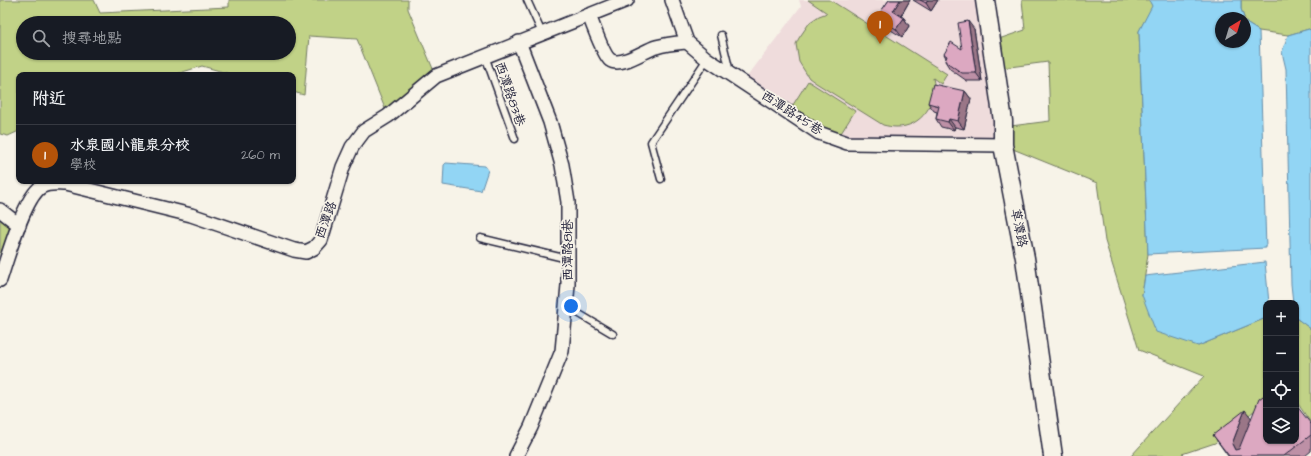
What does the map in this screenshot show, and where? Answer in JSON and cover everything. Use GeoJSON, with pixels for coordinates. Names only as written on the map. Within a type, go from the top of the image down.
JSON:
{"type":"FeatureCollection","features":[{"type":"Feature","properties":{"kind":"street","name":"西潭路"},"geometry":{"type":"LineString","coordinates":[[65,184],[191,215],[294,250],[306,252],[314,248],[321,240],[343,167],[352,147],[364,131],[388,116],[436,76],[627,0]]}},
{"type":"Feature","properties":{"kind":"street"},"geometry":{"type":"LineString","coordinates":[[589,15],[606,54],[610,60],[617,63],[656,47],[687,42],[672,0]]}},
{"type":"Feature","properties":{"kind":"street","name":"草潭路"},"geometry":{"type":"LineString","coordinates":[[985,0],[1002,121],[1003,145],[1025,258],[1053,456]]}},
{"type":"Feature","properties":{"kind":"street","name":"西潭路81巷"},"geometry":{"type":"LineString","coordinates":[[516,456],[531,427],[562,351],[568,285],[568,202],[562,165],[550,122],[519,42]]}},
{"type":"Feature","properties":{"kind":"street","name":"西潭路45巷"},"geometry":{"type":"LineString","coordinates":[[687,42],[708,59],[819,133],[847,143],[1003,145]]}},
{"type":"Feature","properties":{"kind":"street","name":"西潭路"},"geometry":{"type":"LineString","coordinates":[[0,280],[19,225],[33,195],[41,187],[48,184]]}},
{"type":"Feature","properties":{"kind":"street"},"geometry":{"type":"LineString","coordinates":[[0,210],[19,225]]}},
{"type":"Feature","properties":{"kind":"lane"},"geometry":{"type":"LineString","coordinates":[[527,0],[542,33]]}},
{"type":"Feature","properties":{"kind":"lane"},"geometry":{"type":"LineString","coordinates":[[721,35],[730,74]]}},
{"type":"Feature","properties":{"kind":"lane","name":"西潭路83巷"},"geometry":{"type":"LineString","coordinates":[[485,56],[515,139]]}},
{"type":"Feature","properties":{"kind":"lane"},"geometry":{"type":"LineString","coordinates":[[661,179],[651,142],[708,59]]}},
{"type":"Feature","properties":{"kind":"lane"},"geometry":{"type":"LineString","coordinates":[[480,238],[568,259]]}},
{"type":"Feature","properties":{"kind":"lane"},"geometry":{"type":"LineString","coordinates":[[566,306],[612,334]]}},
{"type":"Feature","properties":{"kind":"shaded area"},"geometry":{"type":"Polygon","coordinates":[[[799,0],[982,0],[1003,145],[847,143],[743,82],[801,6],[799,0]]]}},
{"type":"Feature","properties":{"kind":"green space"},"geometry":{"type":"Polygon","coordinates":[[[0,0],[94,0],[100,13],[229,7],[229,0],[408,0],[408,9],[436,76],[388,116],[357,39],[309,36],[304,95],[296,93],[296,72],[223,72],[202,66],[183,72],[16,72],[16,132],[8,136],[0,134],[0,0]]]}},
{"type":"Feature","properties":{"kind":"green space"},"geometry":{"type":"Polygon","coordinates":[[[808,0],[830,0],[947,74],[941,84],[933,78],[934,87],[931,104],[920,118],[905,126],[894,127],[883,125],[809,78],[799,62],[796,44],[810,22],[827,13],[808,0]]]}},
{"type":"Feature","properties":{"kind":"green space"},"geometry":{"type":"Polygon","coordinates":[[[1022,0],[1149,0],[1153,6],[1139,31],[1148,254],[1142,295],[1198,346],[1263,319],[1263,403],[1215,443],[1182,454],[1183,456],[1131,456],[1204,376],[1139,350],[1105,241],[1097,183],[1003,145],[1003,127],[1050,121],[1048,62],[994,69],[990,42],[1025,30],[1022,0]]]}},
{"type":"Feature","properties":{"kind":"green space"},"geometry":{"type":"Polygon","coordinates":[[[1241,0],[1311,0],[1311,31],[1309,29],[1288,35],[1259,31],[1251,26],[1251,12],[1242,12],[1241,0]]]}},
{"type":"Feature","properties":{"kind":"green space"},"geometry":{"type":"Polygon","coordinates":[[[808,81],[855,111],[838,138],[791,108],[808,81]]]}},
{"type":"Feature","properties":{"kind":"green space"},"geometry":{"type":"Polygon","coordinates":[[[0,210],[19,225],[0,280],[0,210]]]}},
{"type":"Feature","properties":{"kind":"green space"},"geometry":{"type":"Polygon","coordinates":[[[1299,320],[1311,329],[1311,423],[1299,405],[1299,320]]]}},
{"type":"Feature","properties":{"kind":"water"},"geometry":{"type":"Polygon","coordinates":[[[1149,0],[1241,0],[1242,12],[1215,12],[1215,48],[1251,48],[1251,26],[1259,31],[1266,248],[1148,254],[1139,31],[1152,6],[1149,0]]]}},
{"type":"Feature","properties":{"kind":"water"},"geometry":{"type":"Polygon","coordinates":[[[1309,29],[1311,31],[1311,329],[1299,320],[1299,300],[1293,300],[1291,284],[1286,69],[1282,52],[1288,35],[1309,29]]]}},
{"type":"Feature","properties":{"kind":"water"},"geometry":{"type":"Polygon","coordinates":[[[446,163],[485,166],[488,170],[481,191],[443,185],[444,165],[446,163]]]}},
{"type":"Feature","properties":{"kind":"water"},"geometry":{"type":"Polygon","coordinates":[[[1265,262],[1269,300],[1263,300],[1263,319],[1198,346],[1156,332],[1142,295],[1145,276],[1265,262]]]}},
{"type":"Feature","properties":{"kind":"building"},"geometry":{"type":"Polygon","coordinates":[[[889,0],[900,0],[893,11],[904,18],[896,29],[877,17],[889,0]]]}},
{"type":"Feature","properties":{"kind":"building"},"geometry":{"type":"Polygon","coordinates":[[[920,0],[928,0],[926,3],[920,0]]]}},
{"type":"Feature","properties":{"kind":"building"},"geometry":{"type":"Polygon","coordinates":[[[968,21],[976,73],[962,73],[945,61],[947,56],[944,54],[951,42],[962,49],[958,23],[968,21]]]}},
{"type":"Feature","properties":{"kind":"building"},"geometry":{"type":"Polygon","coordinates":[[[933,84],[965,91],[958,121],[949,119],[948,122],[936,119],[939,106],[928,103],[933,84]]]}},
{"type":"Feature","properties":{"kind":"building"},"geometry":{"type":"Polygon","coordinates":[[[1263,396],[1263,444],[1299,444],[1299,409],[1311,424],[1311,435],[1284,456],[1229,456],[1213,435],[1245,410],[1232,444],[1235,450],[1239,449],[1259,399],[1263,396]]]}},
{"type":"Feature","properties":{"kind":"place","name":"水泉國小龍泉分校"},"geometry":{"type":"Point","coordinates":[880,44]}}]}
